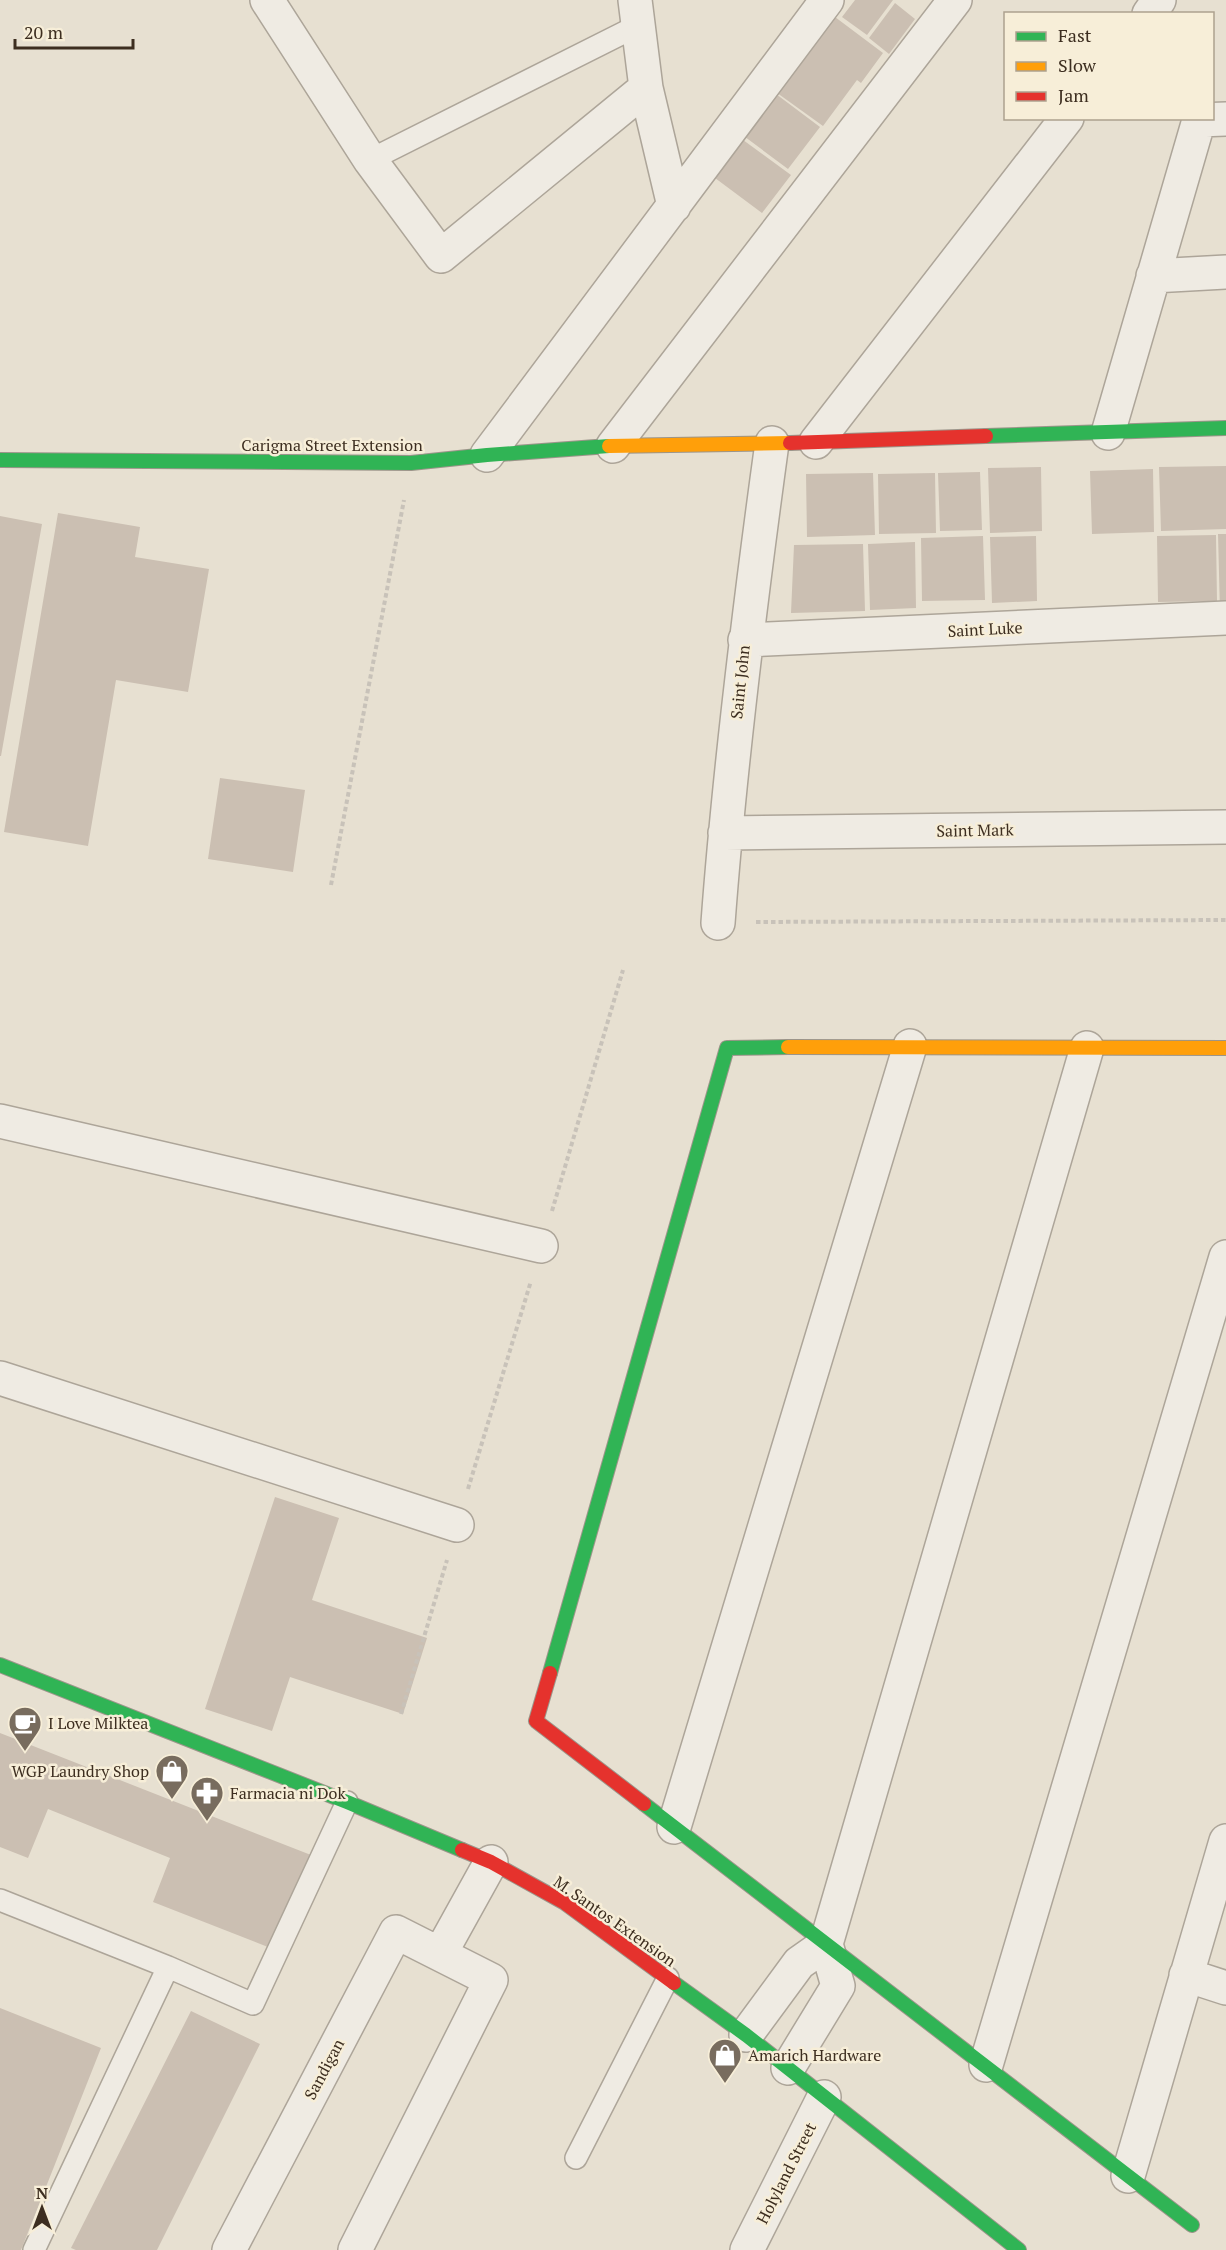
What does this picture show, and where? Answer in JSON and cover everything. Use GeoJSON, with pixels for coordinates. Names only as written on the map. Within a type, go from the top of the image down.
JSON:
{"type":"FeatureCollection","features":[{"type":"Feature","properties":{"kind":"street"},"geometry":{"type":"LineString","coordinates":[[268,0],[370,160],[441,256],[646,88]]}},
{"type":"Feature","properties":{"kind":"street"},"geometry":{"type":"LineString","coordinates":[[487,455],[827,0]]}},
{"type":"Feature","properties":{"kind":"street"},"geometry":{"type":"LineString","coordinates":[[613,446],[955,0]]}},
{"type":"Feature","properties":{"kind":"street"},"geometry":{"type":"LineString","coordinates":[[636,13],[646,88],[674,206]]}},
{"type":"Feature","properties":{"kind":"street"},"geometry":{"type":"LineString","coordinates":[[816,442],[1065,120]]}},
{"type":"Feature","properties":{"kind":"street"},"geometry":{"type":"LineString","coordinates":[[1108,433],[1153,276],[1213,120]]}},
{"type":"Feature","properties":{"kind":"street"},"geometry":{"type":"LineString","coordinates":[[1153,276],[1226,272]]}},
{"type":"Feature","properties":{"kind":"street","name":"Carigma Street Extension"},"geometry":{"type":"LineString","coordinates":[[0,460],[411,464],[487,455],[613,446],[816,442],[1226,428]]}},
{"type":"Feature","properties":{"kind":"street","name":"Saint John"},"geometry":{"type":"LineString","coordinates":[[718,923],[745,640],[772,443]]}},
{"type":"Feature","properties":{"kind":"street","name":"Saint Luke"},"geometry":{"type":"LineString","coordinates":[[745,640],[1226,618]]}},
{"type":"Feature","properties":{"kind":"street","name":"Saint Mark"},"geometry":{"type":"LineString","coordinates":[[725,832],[1226,827]]}},
{"type":"Feature","properties":{"kind":"street"},"geometry":{"type":"LineString","coordinates":[[674,1827],[910,1046]]}},
{"type":"Feature","properties":{"kind":"street"},"geometry":{"type":"LineString","coordinates":[[1192,2225],[536,1721],[727,1048],[910,1046],[1226,1048]]}},
{"type":"Feature","properties":{"kind":"street"},"geometry":{"type":"LineString","coordinates":[[788,2068],[838,1986],[826,1944],[1087,1047]]}},
{"type":"Feature","properties":{"kind":"street"},"geometry":{"type":"LineString","coordinates":[[0,1121],[541,1246]]}},
{"type":"Feature","properties":{"kind":"street"},"geometry":{"type":"LineString","coordinates":[[986,2065],[1226,1257]]}},
{"type":"Feature","properties":{"kind":"street"},"geometry":{"type":"LineString","coordinates":[[0,1378],[457,1525]]}},
{"type":"Feature","properties":{"kind":"street","name":"M. Santos Extension"},"geometry":{"type":"LineString","coordinates":[[0,1665],[347,1802],[491,1862],[565,1903],[746,2035],[1019,2250]]}},
{"type":"Feature","properties":{"kind":"street"},"geometry":{"type":"LineString","coordinates":[[1128,2176],[1226,1841]]}},
{"type":"Feature","properties":{"kind":"street"},"geometry":{"type":"LineString","coordinates":[[440,1954],[491,1862]]}},
{"type":"Feature","properties":{"kind":"street","name":"Sandigan"},"geometry":{"type":"LineString","coordinates":[[229,2250],[396,1932],[491,1980],[355,2250]]}},
{"type":"Feature","properties":{"kind":"street"},"geometry":{"type":"LineString","coordinates":[[746,2035],[799,1963],[826,1944]]}},
{"type":"Feature","properties":{"kind":"street"},"geometry":{"type":"LineString","coordinates":[[1186,1975],[1226,1988]]}},
{"type":"Feature","properties":{"kind":"street","name":"Holyland Street"},"geometry":{"type":"LineString","coordinates":[[747,2250],[824,2097]]}},
{"type":"Feature","properties":{"kind":"lane"},"geometry":{"type":"LineString","coordinates":[[370,160],[636,13]]}},
{"type":"Feature","properties":{"kind":"lane"},"geometry":{"type":"LineString","coordinates":[[0,1900],[168,1967],[253,2004],[347,1802]]}},
{"type":"Feature","properties":{"kind":"lane"},"geometry":{"type":"LineString","coordinates":[[34,2250],[168,1967]]}},
{"type":"Feature","properties":{"kind":"lane"},"geometry":{"type":"LineString","coordinates":[[576,2157],[668,1978]]}},
{"type":"Feature","properties":{"kind":"path"},"geometry":{"type":"LineString","coordinates":[[331,885],[411,464]]}},
{"type":"Feature","properties":{"kind":"path"},"geometry":{"type":"LineString","coordinates":[[718,923],[1226,920]]}},
{"type":"Feature","properties":{"kind":"path"},"geometry":{"type":"LineString","coordinates":[[401,1714],[623,970]]}},
{"type":"Feature","properties":{"kind":"building"},"geometry":{"type":"Polygon","coordinates":[[[855,0],[893,0],[867,35],[842,17],[855,0]]]}},
{"type":"Feature","properties":{"kind":"building"},"geometry":{"type":"Polygon","coordinates":[[[895,3],[915,19],[889,54],[869,38],[895,3]]]}},
{"type":"Feature","properties":{"kind":"building"},"geometry":{"type":"Polygon","coordinates":[[[831,14],[883,53],[861,83],[857,80],[823,126],[773,90],[831,14]]]}},
{"type":"Feature","properties":{"kind":"building"},"geometry":{"type":"Polygon","coordinates":[[[768,88],[820,127],[788,169],[737,131],[768,88]]]}},
{"type":"Feature","properties":{"kind":"building"},"geometry":{"type":"Polygon","coordinates":[[[739,137],[791,175],[762,213],[711,175],[739,137]]]}},
{"type":"Feature","properties":{"kind":"building"},"geometry":{"type":"Polygon","coordinates":[[[1226,466],[1226,529],[1161,531],[1159,467],[1226,466]]]}},
{"type":"Feature","properties":{"kind":"building"},"geometry":{"type":"Polygon","coordinates":[[[1041,467],[1042,531],[990,533],[988,468],[1041,467]]]}},
{"type":"Feature","properties":{"kind":"building"},"geometry":{"type":"Polygon","coordinates":[[[1153,469],[1154,532],[1092,534],[1090,471],[1153,469]]]}},
{"type":"Feature","properties":{"kind":"building"},"geometry":{"type":"Polygon","coordinates":[[[980,472],[982,530],[940,531],[938,473],[980,472]]]}},
{"type":"Feature","properties":{"kind":"building"},"geometry":{"type":"Polygon","coordinates":[[[873,473],[875,535],[807,537],[806,474],[873,473]]]}},
{"type":"Feature","properties":{"kind":"building"},"geometry":{"type":"Polygon","coordinates":[[[935,473],[936,533],[879,534],[878,474],[935,473]]]}},
{"type":"Feature","properties":{"kind":"building"},"geometry":{"type":"Polygon","coordinates":[[[58,513],[140,527],[135,557],[209,569],[188,692],[116,680],[88,846],[4,832],[58,513]]]}},
{"type":"Feature","properties":{"kind":"building"},"geometry":{"type":"Polygon","coordinates":[[[0,516],[42,524],[1,756],[0,756],[0,516]]]}},
{"type":"Feature","properties":{"kind":"building"},"geometry":{"type":"Polygon","coordinates":[[[1218,534],[1226,534],[1226,612],[1220,612],[1218,534]]]}},
{"type":"Feature","properties":{"kind":"building"},"geometry":{"type":"Polygon","coordinates":[[[1216,535],[1217,601],[1158,602],[1157,536],[1216,535]]]}},
{"type":"Feature","properties":{"kind":"building"},"geometry":{"type":"Polygon","coordinates":[[[983,536],[985,600],[922,601],[921,538],[983,536]]]}},
{"type":"Feature","properties":{"kind":"building"},"geometry":{"type":"Polygon","coordinates":[[[1036,536],[1037,601],[992,603],[990,537],[1036,536]]]}},
{"type":"Feature","properties":{"kind":"building"},"geometry":{"type":"Polygon","coordinates":[[[915,542],[916,608],[870,610],[868,544],[915,542]]]}},
{"type":"Feature","properties":{"kind":"building"},"geometry":{"type":"Polygon","coordinates":[[[863,544],[865,611],[791,613],[794,545],[863,544]]]}},
{"type":"Feature","properties":{"kind":"building"},"geometry":{"type":"Polygon","coordinates":[[[220,778],[305,790],[293,872],[208,859],[220,778]]]}},
{"type":"Feature","properties":{"kind":"building"},"geometry":{"type":"Polygon","coordinates":[[[275,1497],[339,1518],[312,1600],[427,1638],[403,1714],[290,1677],[272,1731],[205,1709],[275,1497]]]}},
{"type":"Feature","properties":{"kind":"building"},"geometry":{"type":"Polygon","coordinates":[[[0,1733],[311,1855],[273,1949],[153,1902],[170,1858],[48,1809],[28,1858],[0,1847],[0,1733]]]}},
{"type":"Feature","properties":{"kind":"building"},"geometry":{"type":"Polygon","coordinates":[[[0,2008],[101,2048],[21,2250],[0,2250],[0,2008]]]}},
{"type":"Feature","properties":{"kind":"building"},"geometry":{"type":"Polygon","coordinates":[[[191,2011],[260,2044],[157,2250],[76,2250],[71,2248],[191,2011]]]}},
{"type":"Feature","properties":{"kind":"traffic: fast"},"geometry":{"type":"LineString","coordinates":[[986,436],[1226,428]]}},
{"type":"Feature","properties":{"kind":"traffic: fast"},"geometry":{"type":"LineString","coordinates":[[0,460],[411,463],[609,446]]}},
{"type":"Feature","properties":{"kind":"traffic: fast"},"geometry":{"type":"LineString","coordinates":[[550,1673],[727,1048],[788,1047]]}},
{"type":"Feature","properties":{"kind":"traffic: fast"},"geometry":{"type":"LineString","coordinates":[[0,1665],[347,1802],[462,1850]]}},
{"type":"Feature","properties":{"kind":"traffic: fast"},"geometry":{"type":"LineString","coordinates":[[644,1804],[1192,2225]]}},
{"type":"Feature","properties":{"kind":"traffic: fast"},"geometry":{"type":"LineString","coordinates":[[674,1983],[746,2035],[1019,2250]]}},
{"type":"Feature","properties":{"kind":"traffic: slow"},"geometry":{"type":"LineString","coordinates":[[609,446],[790,443]]}},
{"type":"Feature","properties":{"kind":"traffic: slow"},"geometry":{"type":"LineString","coordinates":[[788,1047],[1226,1048]]}},
{"type":"Feature","properties":{"kind":"traffic: jam"},"geometry":{"type":"LineString","coordinates":[[790,443],[986,436]]}},
{"type":"Feature","properties":{"kind":"traffic: jam"},"geometry":{"type":"LineString","coordinates":[[550,1673],[536,1721],[644,1804]]}},
{"type":"Feature","properties":{"kind":"traffic: jam"},"geometry":{"type":"LineString","coordinates":[[462,1850],[491,1862],[565,1903],[674,1983]]}},
{"type":"Feature","properties":{"kind":"place","name":"I Love Milktea"},"geometry":{"type":"Point","coordinates":[25,1752]}},
{"type":"Feature","properties":{"kind":"place","name":"WGP Laundry Shop"},"geometry":{"type":"Point","coordinates":[172,1800]}},
{"type":"Feature","properties":{"kind":"place","name":"Farmacia ni Dok"},"geometry":{"type":"Point","coordinates":[207,1822]}},
{"type":"Feature","properties":{"kind":"place","name":"Amarich Hardware"},"geometry":{"type":"Point","coordinates":[725,2084]}}]}
